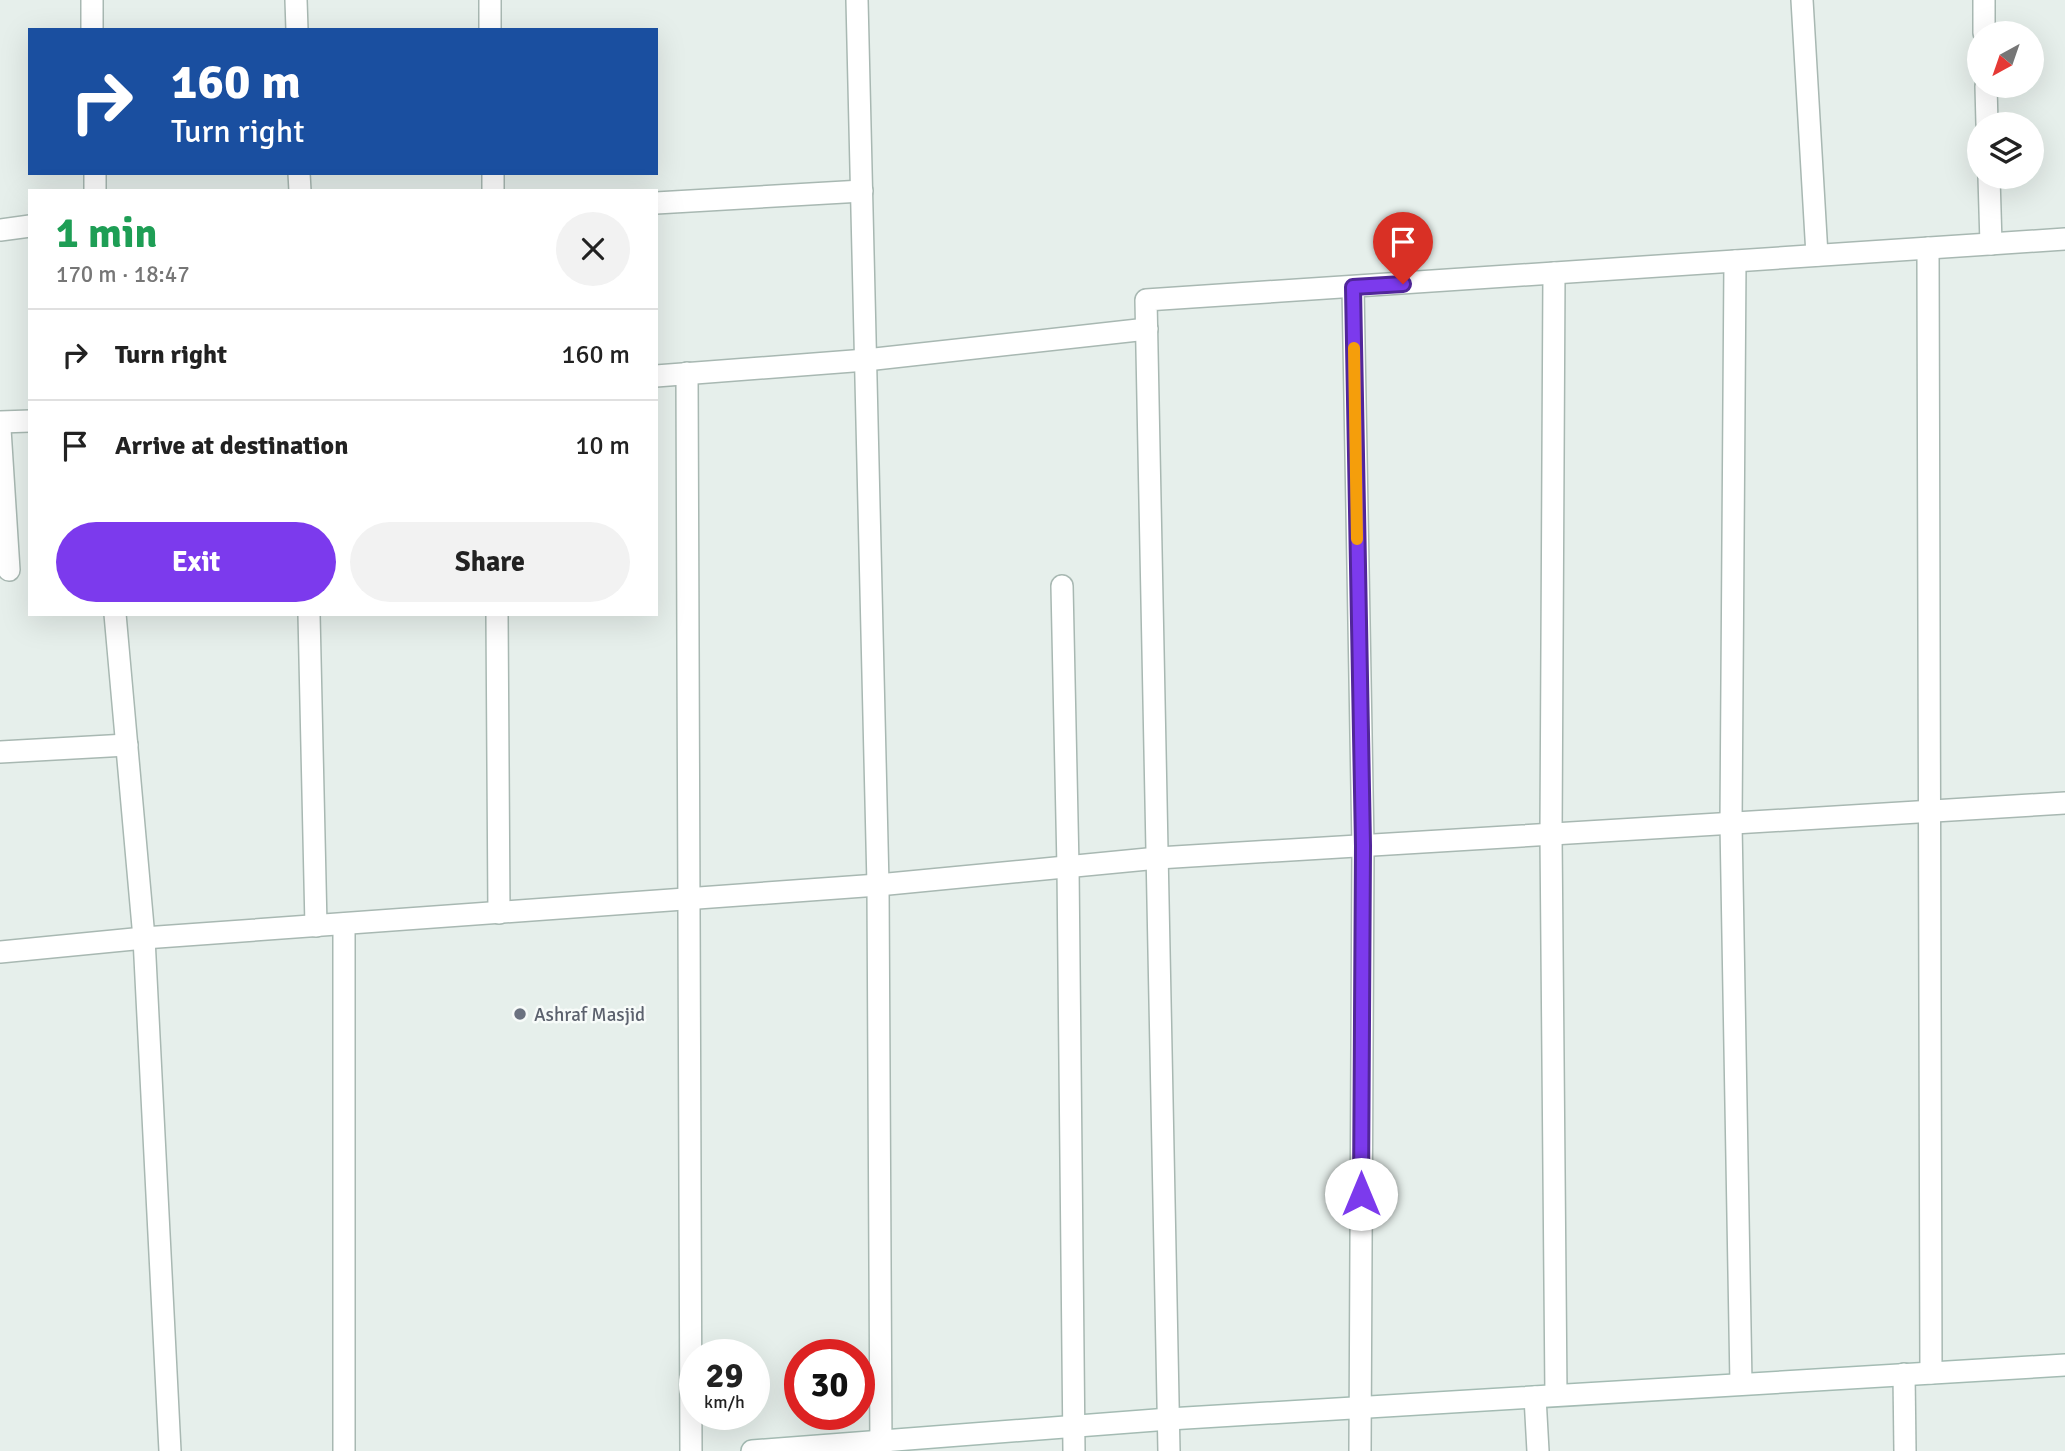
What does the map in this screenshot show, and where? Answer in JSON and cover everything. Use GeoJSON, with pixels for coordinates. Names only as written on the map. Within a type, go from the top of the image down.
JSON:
{"type":"FeatureCollection","features":[{"type":"Feature","properties":{"kind":"street"},"geometry":{"type":"LineString","coordinates":[[92,0],[92,28]]}},
{"type":"Feature","properties":{"kind":"street"},"geometry":{"type":"LineString","coordinates":[[296,0],[297,28]]}},
{"type":"Feature","properties":{"kind":"street"},"geometry":{"type":"LineString","coordinates":[[490,0],[490,28]]}},
{"type":"Feature","properties":{"kind":"street"},"geometry":{"type":"LineString","coordinates":[[858,0],[878,885],[881,1446]]}},
{"type":"Feature","properties":{"kind":"street"},"geometry":{"type":"LineString","coordinates":[[1802,0],[1817,255]]}},
{"type":"Feature","properties":{"kind":"street"},"geometry":{"type":"LineString","coordinates":[[1983,0],[1984,21]]}},
{"type":"Feature","properties":{"kind":"street"},"geometry":{"type":"LineString","coordinates":[[1989,189],[1991,244]]}},
{"type":"Feature","properties":{"kind":"street"},"geometry":{"type":"LineString","coordinates":[[658,203],[862,191]]}},
{"type":"Feature","properties":{"kind":"street"},"geometry":{"type":"LineString","coordinates":[[0,230],[28,226]]}},
{"type":"Feature","properties":{"kind":"street"},"geometry":{"type":"LineString","coordinates":[[1169,1451],[1146,300],[2065,239]]}},
{"type":"Feature","properties":{"kind":"street"},"geometry":{"type":"LineString","coordinates":[[1928,248],[1931,1373]]}},
{"type":"Feature","properties":{"kind":"street"},"geometry":{"type":"LineString","coordinates":[[1735,261],[1731,824],[1741,1384]]}},
{"type":"Feature","properties":{"kind":"street"},"geometry":{"type":"LineString","coordinates":[[1538,1451],[1546,1396],[1553,273]]}},
{"type":"Feature","properties":{"kind":"street"},"geometry":{"type":"LineString","coordinates":[[1353,287],[1363,846],[1360,1451]]}},
{"type":"Feature","properties":{"kind":"street"},"geometry":{"type":"LineString","coordinates":[[658,376],[866,360],[1147,329]]}},
{"type":"Feature","properties":{"kind":"street"},"geometry":{"type":"LineString","coordinates":[[687,373],[691,1451]]}},
{"type":"Feature","properties":{"kind":"street"},"geometry":{"type":"LineString","coordinates":[[0,422],[28,421]]}},
{"type":"Feature","properties":{"kind":"street"},"geometry":{"type":"LineString","coordinates":[[0,429],[13,570]]}},
{"type":"Feature","properties":{"kind":"street"},"geometry":{"type":"LineString","coordinates":[[1062,586],[1068,867],[1074,1451]]}},
{"type":"Feature","properties":{"kind":"street"},"geometry":{"type":"LineString","coordinates":[[115,616],[144,939],[170,1451]]}},
{"type":"Feature","properties":{"kind":"street"},"geometry":{"type":"LineString","coordinates":[[309,616],[316,926]]}},
{"type":"Feature","properties":{"kind":"street"},"geometry":{"type":"LineString","coordinates":[[498,616],[499,913]]}},
{"type":"Feature","properties":{"kind":"street"},"geometry":{"type":"LineString","coordinates":[[0,752],[127,745]]}},
{"type":"Feature","properties":{"kind":"street"},"geometry":{"type":"LineString","coordinates":[[0,952],[878,885],[1158,858],[2065,803]]}},
{"type":"Feature","properties":{"kind":"street"},"geometry":{"type":"LineString","coordinates":[[344,924],[344,1451]]}},
{"type":"Feature","properties":{"kind":"street"},"geometry":{"type":"LineString","coordinates":[[752,1451],[881,1446],[1169,1419],[2065,1365]]}},
{"type":"Feature","properties":{"kind":"street"},"geometry":{"type":"LineString","coordinates":[[1904,1374],[1905,1451]]}},
{"type":"Feature","properties":{"kind":"slow traffic"},"geometry":{"type":"LineString","coordinates":[[1354,348],[1357,539]]}},
{"type":"Feature","properties":{"kind":"place","name":"Ashraf Masjid"},"geometry":{"type":"Point","coordinates":[520,1014]}},
{"type":"Feature","properties":{"kind":"route"},"geometry":{"type":"LineString","coordinates":[[1361,1194],[1363,846],[1353,287],[1403,284]]}}]}
